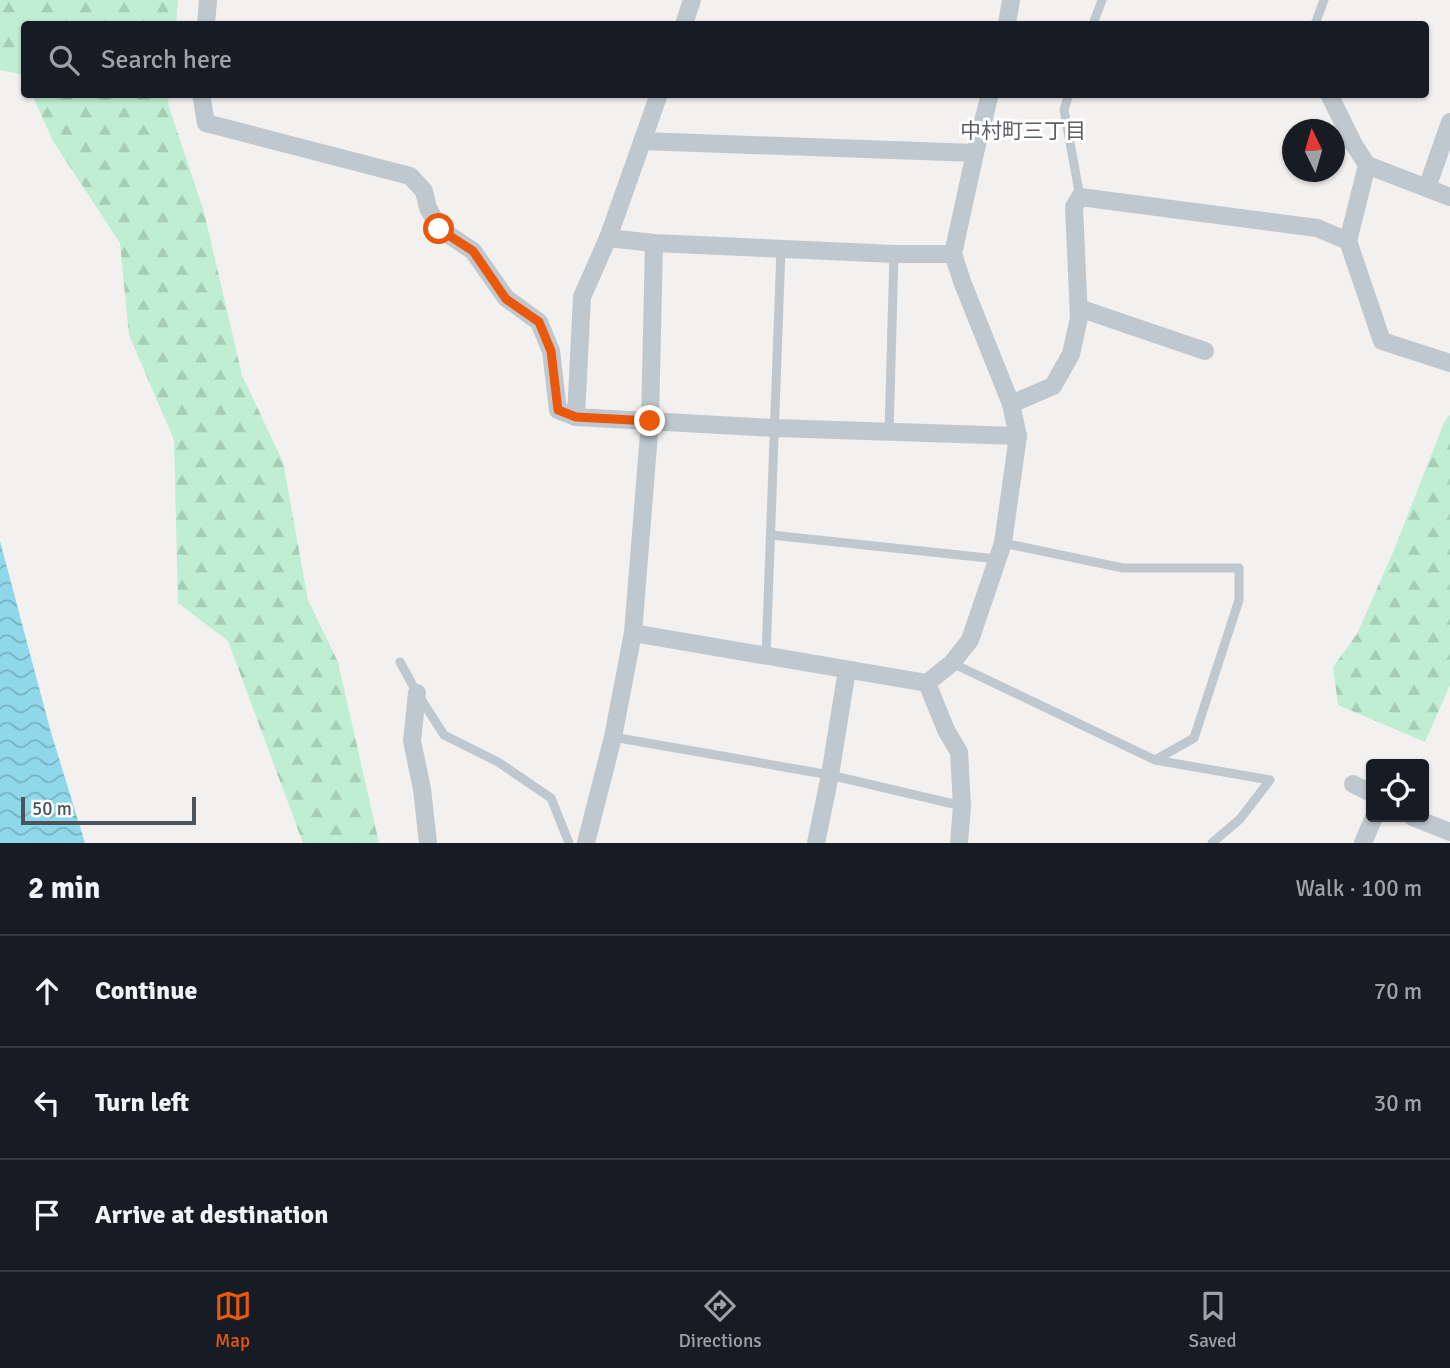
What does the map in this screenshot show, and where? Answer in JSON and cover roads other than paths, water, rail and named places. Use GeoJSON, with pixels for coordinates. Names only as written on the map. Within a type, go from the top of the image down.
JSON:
{"type":"FeatureCollection","features":[{"type":"Feature","properties":{"kind":"street"},"geometry":{"type":"LineString","coordinates":[[206,21],[208,0]]}},
{"type":"Feature","properties":{"kind":"street"},"geometry":{"type":"LineString","coordinates":[[685,21],[692,0]]}},
{"type":"Feature","properties":{"kind":"street"},"geometry":{"type":"LineString","coordinates":[[1008,21],[1011,0]]}},
{"type":"Feature","properties":{"kind":"street"},"geometry":{"type":"LineString","coordinates":[[202,98],[206,123],[410,176],[424,191],[428,208],[439,229],[473,251],[506,299],[539,322],[551,351],[558,410],[576,417],[775,428],[1018,436]]}},
{"type":"Feature","properties":{"kind":"street"},"geometry":{"type":"LineString","coordinates":[[576,417],[582,297],[608,238],[658,98]]}},
{"type":"Feature","properties":{"kind":"street"},"geometry":{"type":"LineString","coordinates":[[633,633],[927,683],[952,663],[970,640],[1000,551],[1018,436],[1011,404],[953,254],[989,98]]}},
{"type":"Feature","properties":{"kind":"street"},"geometry":{"type":"LineString","coordinates":[[1331,98],[1353,143],[1367,164],[1450,197]]}},
{"type":"Feature","properties":{"kind":"street"},"geometry":{"type":"LineString","coordinates":[[1427,188],[1450,122]]}},
{"type":"Feature","properties":{"kind":"street"},"geometry":{"type":"LineString","coordinates":[[642,141],[975,153]]}},
{"type":"Feature","properties":{"kind":"street"},"geometry":{"type":"LineString","coordinates":[[1367,164],[1348,241],[1382,341],[1450,363]]}},
{"type":"Feature","properties":{"kind":"street"},"geometry":{"type":"LineString","coordinates":[[1011,404],[1053,386],[1071,354],[1079,318],[1074,207],[1080,197],[1317,228],[1348,241]]}},
{"type":"Feature","properties":{"kind":"street"},"geometry":{"type":"LineString","coordinates":[[608,238],[781,249],[953,254]]}},
{"type":"Feature","properties":{"kind":"street"},"geometry":{"type":"LineString","coordinates":[[586,843],[613,737],[633,633],[650,421],[654,243]]}},
{"type":"Feature","properties":{"kind":"street"},"geometry":{"type":"LineString","coordinates":[[1079,308],[1205,351]]}},
{"type":"Feature","properties":{"kind":"street"},"geometry":{"type":"LineString","coordinates":[[816,843],[847,670]]}},
{"type":"Feature","properties":{"kind":"street"},"geometry":{"type":"LineString","coordinates":[[927,683],[946,730],[960,752],[960,843]]}},
{"type":"Feature","properties":{"kind":"street"},"geometry":{"type":"LineString","coordinates":[[417,693],[412,741],[422,789],[428,843]]}},
{"type":"Feature","properties":{"kind":"street"},"geometry":{"type":"LineString","coordinates":[[1353,784],[1366,790]]}},
{"type":"Feature","properties":{"kind":"street"},"geometry":{"type":"LineString","coordinates":[[1363,843],[1372,822]]}},
{"type":"Feature","properties":{"kind":"street"},"geometry":{"type":"LineString","coordinates":[[1425,822],[1450,832]]}},
{"type":"Feature","properties":{"kind":"lane"},"geometry":{"type":"LineString","coordinates":[[1094,21],[1102,0]]}},
{"type":"Feature","properties":{"kind":"lane"},"geometry":{"type":"LineString","coordinates":[[1316,21],[1324,0]]}},
{"type":"Feature","properties":{"kind":"lane"},"geometry":{"type":"LineString","coordinates":[[1068,98],[1063,110],[1080,197]]}},
{"type":"Feature","properties":{"kind":"lane"},"geometry":{"type":"LineString","coordinates":[[766,656],[781,249]]}},
{"type":"Feature","properties":{"kind":"lane"},"geometry":{"type":"LineString","coordinates":[[889,432],[894,254]]}},
{"type":"Feature","properties":{"kind":"lane"},"geometry":{"type":"LineString","coordinates":[[771,534],[1000,551],[1123,568],[1239,568],[1239,600],[1194,738],[1155,760]]}},
{"type":"Feature","properties":{"kind":"lane"},"geometry":{"type":"LineString","coordinates":[[400,662],[444,735],[498,762],[551,798],[569,843]]}},
{"type":"Feature","properties":{"kind":"lane"},"geometry":{"type":"LineString","coordinates":[[952,663],[1155,760],[1270,780],[1240,820],[1212,843]]}},
{"type":"Feature","properties":{"kind":"lane"},"geometry":{"type":"LineString","coordinates":[[613,737],[830,775],[962,806]]}},
{"type":"Feature","properties":{"kind":"water"},"geometry":{"type":"Polygon","coordinates":[[[0,541],[50,729],[85,843],[0,843],[0,541]]]}},
{"type":"Feature","properties":{"kind":"district","name":"中村町三丁目"},"geometry":{"type":"Point","coordinates":[1023,131]}}]}
